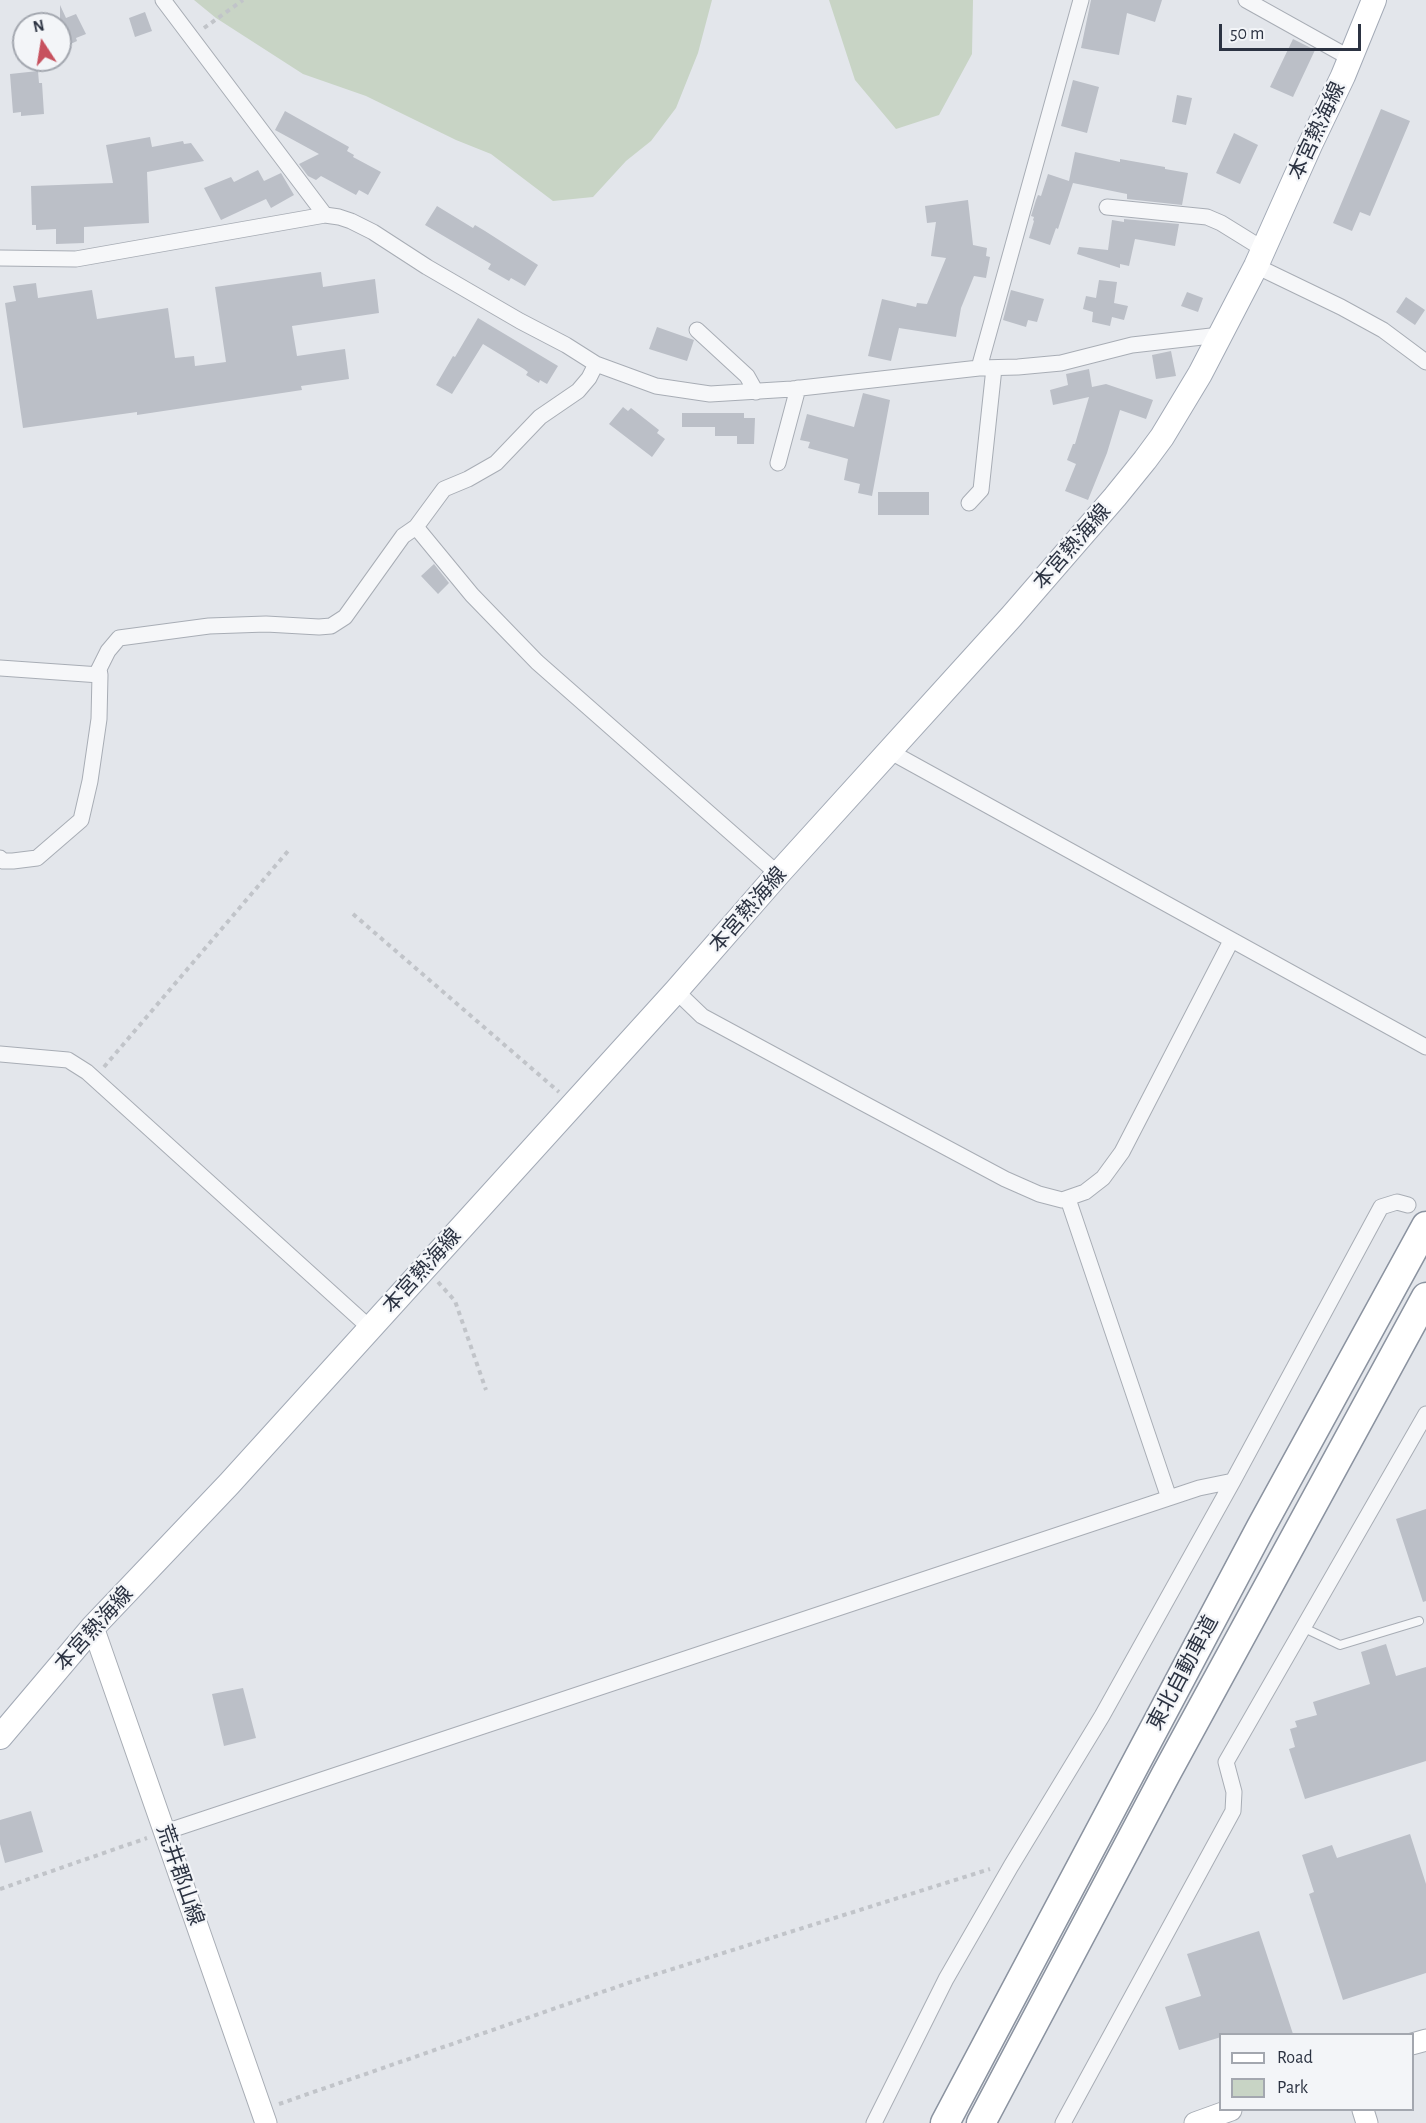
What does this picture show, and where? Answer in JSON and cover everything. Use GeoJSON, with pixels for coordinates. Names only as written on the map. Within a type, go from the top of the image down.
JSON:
{"type":"FeatureCollection","features":[{"type":"Feature","properties":{"kind":"highway","name":"東北自動車道"},"geometry":{"type":"LineString","coordinates":[[945,2123],[1261,1527],[1417,1216]]}},
{"type":"Feature","properties":{"kind":"highway","name":"東北自動車道"},"geometry":{"type":"LineString","coordinates":[[981,2123],[1160,1784],[1426,1297]]}},
{"type":"Feature","properties":{"kind":"main road","name":"本宮熱海線"},"geometry":{"type":"LineString","coordinates":[[0,1737],[93,1627],[230,1484],[423,1271],[1011,617],[1115,498],[1162,437],[1200,374],[1260,257],[1374,0]]}},
{"type":"Feature","properties":{"kind":"main road","name":"荒井郡山線"},"geometry":{"type":"LineString","coordinates":[[93,1627],[263,2116]]}},
{"type":"Feature","properties":{"kind":"main road"},"geometry":{"type":"LineString","coordinates":[[1195,2123],[1226,2111]]}},
{"type":"Feature","properties":{"kind":"street"},"geometry":{"type":"LineString","coordinates":[[163,0],[325,215]]}},
{"type":"Feature","properties":{"kind":"street"},"geometry":{"type":"LineString","coordinates":[[969,502],[981,490],[987,368],[1081,0]]}},
{"type":"Feature","properties":{"kind":"street"},"geometry":{"type":"LineString","coordinates":[[1246,0],[1350,58]]}},
{"type":"Feature","properties":{"kind":"street"},"geometry":{"type":"LineString","coordinates":[[1107,207],[1207,217],[1221,223],[1260,257],[1383,330],[1426,362]]}},
{"type":"Feature","properties":{"kind":"street"},"geometry":{"type":"LineString","coordinates":[[0,258],[76,259],[325,215],[351,221],[373,232],[427,267],[596,364],[645,382],[710,394],[756,392],[987,368],[1061,363],[1132,345],[1220,335]]}},
{"type":"Feature","properties":{"kind":"street"},"geometry":{"type":"LineString","coordinates":[[697,330],[747,376],[756,392]]}},
{"type":"Feature","properties":{"kind":"street"},"geometry":{"type":"LineString","coordinates":[[0,858],[3,861],[14,861],[37,858],[81,820],[90,781],[99,719],[99,669],[108,651],[119,639],[209,626],[266,624],[319,627],[339,622],[345,617],[403,536],[416,527],[444,489],[496,463],[540,417],[578,391],[589,378],[596,364]]}},
{"type":"Feature","properties":{"kind":"street"},"geometry":{"type":"LineString","coordinates":[[778,464],[798,388]]}},
{"type":"Feature","properties":{"kind":"street"},"geometry":{"type":"LineString","coordinates":[[416,527],[472,595],[537,662],[778,874]]}},
{"type":"Feature","properties":{"kind":"street"},"geometry":{"type":"LineString","coordinates":[[0,668],[99,675]]}},
{"type":"Feature","properties":{"kind":"street"},"geometry":{"type":"LineString","coordinates":[[889,751],[1426,1047]]}},
{"type":"Feature","properties":{"kind":"street"},"geometry":{"type":"LineString","coordinates":[[676,991],[702,1016],[1005,1179],[1039,1194],[1062,1200],[1085,1192],[1103,1178],[1122,1152],[1231,941]]}},
{"type":"Feature","properties":{"kind":"street"},"geometry":{"type":"LineString","coordinates":[[0,1054],[68,1060],[94,1079],[370,1328]]}},
{"type":"Feature","properties":{"kind":"street"},"geometry":{"type":"LineString","coordinates":[[1068,1199],[1168,1498]]}},
{"type":"Feature","properties":{"kind":"street"},"geometry":{"type":"LineString","coordinates":[[874,2123],[946,1979],[1102,1716],[1233,1481],[1381,1207],[1397,1202],[1417,1216]]}},
{"type":"Feature","properties":{"kind":"street"},"geometry":{"type":"LineString","coordinates":[[1064,2123],[1233,1811],[1234,1792],[1226,1762],[1426,1414]]}},
{"type":"Feature","properties":{"kind":"street"},"geometry":{"type":"LineString","coordinates":[[165,1832],[1168,1498],[1199,1488],[1233,1481]]}},
{"type":"Feature","properties":{"kind":"lane"},"geometry":{"type":"LineString","coordinates":[[1302,1627],[1340,1645],[1419,1621]]}},
{"type":"Feature","properties":{"kind":"path"},"geometry":{"type":"LineString","coordinates":[[192,38],[243,0]]}},
{"type":"Feature","properties":{"kind":"path"},"geometry":{"type":"LineString","coordinates":[[94,1079],[288,851]]}},
{"type":"Feature","properties":{"kind":"path"},"geometry":{"type":"LineString","coordinates":[[353,914],[573,1105]]}},
{"type":"Feature","properties":{"kind":"path"},"geometry":{"type":"LineString","coordinates":[[423,1271],[438,1282],[455,1301],[486,1390]]}},
{"type":"Feature","properties":{"kind":"path"},"geometry":{"type":"LineString","coordinates":[[0,1889],[165,1832]]}},
{"type":"Feature","properties":{"kind":"path"},"geometry":{"type":"LineString","coordinates":[[263,2116],[628,1983],[997,1867],[1011,1866]]}},
{"type":"Feature","properties":{"kind":"green space"},"geometry":{"type":"Polygon","coordinates":[[[194,0],[712,0],[698,53],[676,108],[651,141],[626,161],[593,197],[553,201],[491,154],[456,140],[366,96],[303,74],[216,18],[194,0]]]}},
{"type":"Feature","properties":{"kind":"green space"},"geometry":{"type":"Polygon","coordinates":[[[829,0],[973,0],[972,54],[939,115],[896,129],[855,80],[829,0]]]}},
{"type":"Feature","properties":{"kind":"building"},"geometry":{"type":"Polygon","coordinates":[[[1091,0],[1162,0],[1155,22],[1127,13],[1119,55],[1081,48],[1091,0]]]}},
{"type":"Feature","properties":{"kind":"building"},"geometry":{"type":"Polygon","coordinates":[[[145,12],[152,31],[135,37],[129,18],[145,12]]]}},
{"type":"Feature","properties":{"kind":"building"},"geometry":{"type":"Polygon","coordinates":[[[76,14],[86,34],[76,38],[77,41],[72,43],[72,16],[76,14]]]}},
{"type":"Feature","properties":{"kind":"building"},"geometry":{"type":"Polygon","coordinates":[[[1293,39],[1315,50],[1293,97],[1270,87],[1293,39]]]}},
{"type":"Feature","properties":{"kind":"building"},"geometry":{"type":"Polygon","coordinates":[[[38,72],[39,83],[42,83],[44,114],[21,116],[21,112],[13,113],[10,74],[38,72]]]}},
{"type":"Feature","properties":{"kind":"building"},"geometry":{"type":"Polygon","coordinates":[[[1073,80],[1099,87],[1087,133],[1061,126],[1073,80]]]}},
{"type":"Feature","properties":{"kind":"building"},"geometry":{"type":"Polygon","coordinates":[[[1177,95],[1192,98],[1186,125],[1172,122],[1177,95]]]}},
{"type":"Feature","properties":{"kind":"building"},"geometry":{"type":"Polygon","coordinates":[[[1381,109],[1410,121],[1370,216],[1360,212],[1352,231],[1333,223],[1381,109]]]}},
{"type":"Feature","properties":{"kind":"building"},"geometry":{"type":"Polygon","coordinates":[[[285,111],[349,147],[347,151],[354,155],[353,157],[381,172],[368,195],[359,190],[356,195],[321,176],[316,180],[308,176],[299,164],[319,154],[275,130],[285,111]]]}},
{"type":"Feature","properties":{"kind":"building"},"geometry":{"type":"Polygon","coordinates":[[[1234,133],[1258,145],[1240,184],[1216,173],[1234,133]]]}},
{"type":"Feature","properties":{"kind":"building"},"geometry":{"type":"Polygon","coordinates":[[[150,137],[152,147],[183,141],[184,144],[191,143],[204,161],[147,172],[149,223],[84,227],[84,243],[56,244],[56,229],[36,230],[36,225],[32,225],[31,186],[113,183],[106,145],[150,137]]]}},
{"type":"Feature","properties":{"kind":"building"},"geometry":{"type":"Polygon","coordinates":[[[1075,152],[1188,173],[1182,205],[1127,199],[1127,194],[1073,183],[1058,229],[1056,228],[1050,245],[1029,238],[1034,221],[1034,217],[1031,216],[1048,174],[1069,181],[1075,152]]]}},
{"type":"Feature","properties":{"kind":"building"},"geometry":{"type":"Polygon","coordinates":[[[258,170],[264,181],[281,173],[294,195],[271,208],[266,199],[221,220],[204,188],[231,177],[234,182],[258,170]]]}},
{"type":"Feature","properties":{"kind":"building"},"geometry":{"type":"Polygon","coordinates":[[[968,200],[973,245],[987,248],[986,256],[990,257],[986,278],[974,276],[961,308],[956,337],[899,328],[891,361],[868,356],[882,299],[916,307],[917,303],[927,304],[946,258],[931,256],[936,222],[927,223],[925,206],[968,200]]]}},
{"type":"Feature","properties":{"kind":"building"},"geometry":{"type":"Polygon","coordinates":[[[437,206],[473,228],[475,225],[538,265],[525,286],[511,278],[509,281],[488,269],[491,264],[425,225],[437,206]]]}},
{"type":"Feature","properties":{"kind":"building"},"geometry":{"type":"Polygon","coordinates":[[[1124,219],[1179,224],[1175,246],[1135,239],[1129,266],[1120,264],[1120,268],[1077,254],[1079,247],[1108,250],[1112,220],[1124,222],[1124,219]]]}},
{"type":"Feature","properties":{"kind":"building"},"geometry":{"type":"Polygon","coordinates":[[[321,272],[323,287],[375,279],[379,313],[292,326],[297,356],[345,349],[349,379],[301,386],[302,390],[137,415],[137,412],[23,428],[5,303],[16,301],[13,286],[36,283],[38,298],[92,290],[97,319],[168,308],[175,358],[194,356],[195,366],[226,362],[215,287],[321,272]]]}},
{"type":"Feature","properties":{"kind":"building"},"geometry":{"type":"Polygon","coordinates":[[[1099,280],[1117,282],[1114,303],[1128,306],[1124,320],[1112,317],[1110,326],[1092,322],[1093,312],[1083,309],[1086,296],[1096,298],[1099,280]]]}},
{"type":"Feature","properties":{"kind":"building"},"geometry":{"type":"Polygon","coordinates":[[[1011,290],[1044,299],[1037,322],[1028,320],[1026,327],[1003,320],[1011,290]]]}},
{"type":"Feature","properties":{"kind":"building"},"geometry":{"type":"Polygon","coordinates":[[[1187,292],[1203,298],[1198,312],[1181,306],[1187,292]]]}},
{"type":"Feature","properties":{"kind":"building"},"geometry":{"type":"Polygon","coordinates":[[[1406,297],[1425,310],[1415,325],[1396,312],[1406,297]]]}},
{"type":"Feature","properties":{"kind":"building"},"geometry":{"type":"Polygon","coordinates":[[[478,318],[558,366],[547,384],[540,380],[539,383],[526,375],[528,372],[524,369],[483,344],[452,394],[436,385],[478,318]]]}},
{"type":"Feature","properties":{"kind":"building"},"geometry":{"type":"Polygon","coordinates":[[[657,327],[694,340],[687,361],[649,349],[657,327]]]}},
{"type":"Feature","properties":{"kind":"building"},"geometry":{"type":"Polygon","coordinates":[[[1171,351],[1176,376],[1156,379],[1152,355],[1171,351]]]}},
{"type":"Feature","properties":{"kind":"building"},"geometry":{"type":"Polygon","coordinates":[[[1089,369],[1092,387],[1106,384],[1153,400],[1146,419],[1120,410],[1107,453],[1088,500],[1065,491],[1076,464],[1067,460],[1075,444],[1089,397],[1053,405],[1050,390],[1068,385],[1066,374],[1089,369]]]}},
{"type":"Feature","properties":{"kind":"building"},"geometry":{"type":"Polygon","coordinates":[[[863,393],[890,400],[872,496],[858,493],[860,484],[844,480],[848,459],[808,448],[810,442],[800,440],[807,414],[854,427],[863,393]]]}},
{"type":"Feature","properties":{"kind":"building"},"geometry":{"type":"Polygon","coordinates":[[[623,407],[628,411],[631,408],[659,430],[657,433],[665,439],[652,457],[609,424],[623,407]]]}},
{"type":"Feature","properties":{"kind":"building"},"geometry":{"type":"Polygon","coordinates":[[[682,413],[744,413],[744,418],[755,418],[754,444],[737,444],[737,436],[715,436],[715,427],[682,427],[682,413]]]}},
{"type":"Feature","properties":{"kind":"building"},"geometry":{"type":"Polygon","coordinates":[[[878,492],[929,492],[929,515],[878,515],[878,492]]]}},
{"type":"Feature","properties":{"kind":"building"},"geometry":{"type":"Polygon","coordinates":[[[434,564],[449,583],[438,594],[421,576],[434,564]]]}},
{"type":"Feature","properties":{"kind":"building"},"geometry":{"type":"Polygon","coordinates":[[[1426,1509],[1426,1601],[1423,1602],[1396,1519],[1426,1509]]]}},
{"type":"Feature","properties":{"kind":"building"},"geometry":{"type":"Polygon","coordinates":[[[1386,1644],[1396,1676],[1426,1667],[1426,1761],[1305,1799],[1289,1749],[1295,1747],[1290,1729],[1297,1727],[1295,1721],[1317,1715],[1313,1702],[1370,1684],[1361,1652],[1386,1644]]]}},
{"type":"Feature","properties":{"kind":"building"},"geometry":{"type":"Polygon","coordinates":[[[243,1688],[256,1738],[224,1746],[212,1694],[243,1688]]]}},
{"type":"Feature","properties":{"kind":"building"},"geometry":{"type":"Polygon","coordinates":[[[31,1811],[43,1852],[5,1863],[0,1844],[0,1820],[31,1811]]]}},
{"type":"Feature","properties":{"kind":"building"},"geometry":{"type":"Polygon","coordinates":[[[1410,1834],[1426,1884],[1426,1973],[1343,2000],[1309,1894],[1314,1892],[1302,1855],[1332,1845],[1337,1858],[1410,1834]]]}},
{"type":"Feature","properties":{"kind":"building"},"geometry":{"type":"Polygon","coordinates":[[[1259,1931],[1293,2033],[1219,2033],[1219,2038],[1179,2050],[1165,2007],[1201,1996],[1187,1954],[1259,1931]]]}}]}
